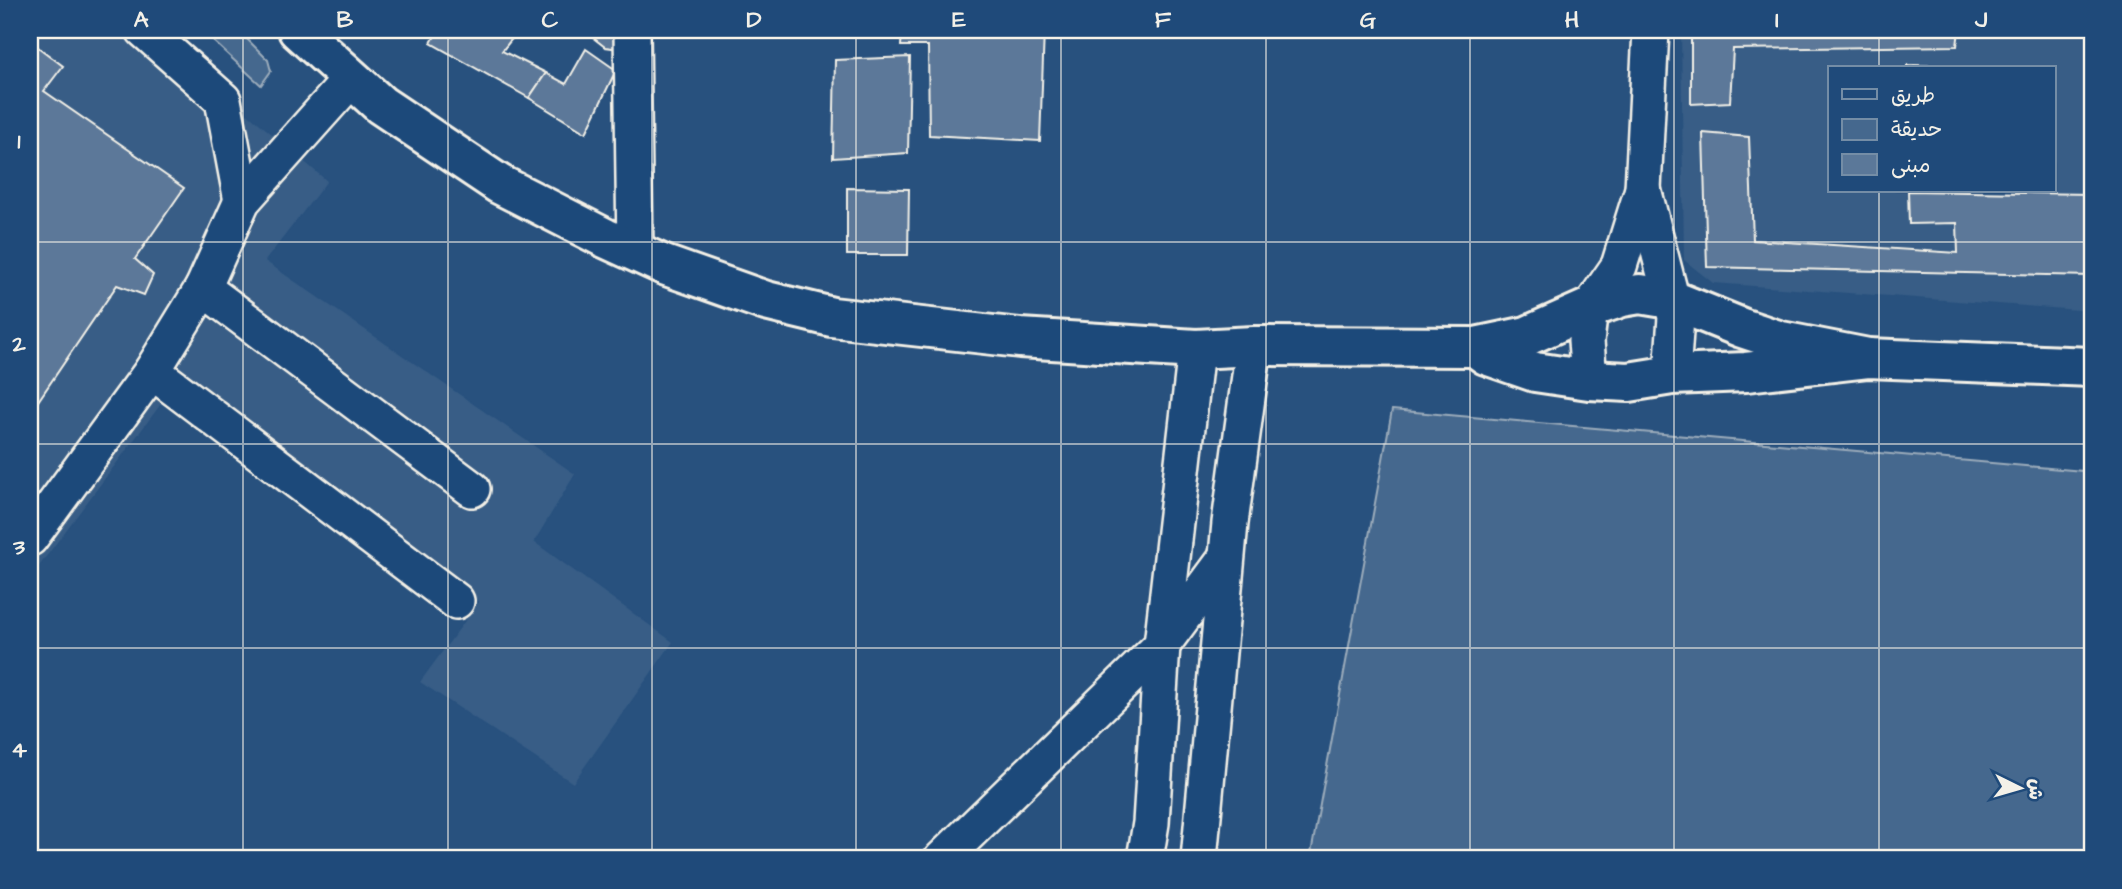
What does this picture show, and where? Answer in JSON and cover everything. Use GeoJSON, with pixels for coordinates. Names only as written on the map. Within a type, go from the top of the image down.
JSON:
{"type":"FeatureCollection","features":[{"type":"Feature","properties":{"kind":"main road"},"geometry":{"type":"LineString","coordinates":[[298,30],[381,105],[499,184],[635,252],[710,283],[766,301],[832,317],[1020,338],[1196,349],[1254,346],[1475,347],[1527,337],[1590,308],[1640,294],[1670,299],[1781,341],[1868,358],[2092,367]]}},
{"type":"Feature","properties":{"kind":"main road"},"geometry":{"type":"LineString","coordinates":[[1475,347],[1486,355],[1535,372],[1589,380],[1642,381],[1672,375],[1746,372],[1868,358]]}},
{"type":"Feature","properties":{"kind":"street"},"geometry":{"type":"LineString","coordinates":[[144,30],[223,100],[242,201]]}},
{"type":"Feature","properties":{"kind":"street"},"geometry":{"type":"LineString","coordinates":[[632,30],[635,252]]}},
{"type":"Feature","properties":{"kind":"street"},"geometry":{"type":"LineString","coordinates":[[1589,380],[1586,341],[1590,308],[1619,266],[1643,189],[1651,30]]}},
{"type":"Feature","properties":{"kind":"street"},"geometry":{"type":"LineString","coordinates":[[30,538],[152,371],[203,288],[242,201],[351,79]]}},
{"type":"Feature","properties":{"kind":"street"},"geometry":{"type":"LineString","coordinates":[[1643,189],[1676,317],[1672,375]]}},
{"type":"Feature","properties":{"kind":"street"},"geometry":{"type":"LineString","coordinates":[[203,288],[472,489]]}},
{"type":"Feature","properties":{"kind":"street"},"geometry":{"type":"LineString","coordinates":[[1199,859],[1226,560],[1254,346]]}},
{"type":"Feature","properties":{"kind":"street"},"geometry":{"type":"LineString","coordinates":[[1145,859],[1151,823],[1163,645],[1196,349]]}},
{"type":"Feature","properties":{"kind":"street"},"geometry":{"type":"LineString","coordinates":[[152,371],[456,601]]}},
{"type":"Feature","properties":{"kind":"street"},"geometry":{"type":"LineString","coordinates":[[942,859],[1163,645],[1226,560]]}},
{"type":"Feature","properties":{"kind":"shaded area"},"geometry":{"type":"Polygon","coordinates":[[[30,30],[150,30],[327,181],[265,261],[575,474],[534,542],[673,642],[573,783],[420,682],[479,602],[164,400],[30,578],[30,30]]]}},
{"type":"Feature","properties":{"kind":"shaded area"},"geometry":{"type":"Polygon","coordinates":[[[1681,30],[2092,30],[2092,311],[1713,283],[1684,260],[1681,30]]]}},
{"type":"Feature","properties":{"kind":"green space"},"geometry":{"type":"Polygon","coordinates":[[[201,30],[238,30],[268,60],[271,71],[261,85],[201,30]]]}},
{"type":"Feature","properties":{"kind":"green space"},"geometry":{"type":"Polygon","coordinates":[[[1392,410],[2083,471],[2092,479],[2092,859],[1310,859],[1392,410]]]}},
{"type":"Feature","properties":{"kind":"building"},"geometry":{"type":"Polygon","coordinates":[[[438,30],[519,30],[502,51],[546,73],[529,98],[431,43],[438,30]]]}},
{"type":"Feature","properties":{"kind":"building"},"geometry":{"type":"Polygon","coordinates":[[[536,30],[617,30],[620,49],[605,47],[592,37],[536,30]]]}},
{"type":"Feature","properties":{"kind":"building"},"geometry":{"type":"Polygon","coordinates":[[[902,30],[1044,30],[1040,141],[929,135],[928,46],[901,46],[902,30]]]}},
{"type":"Feature","properties":{"kind":"building"},"geometry":{"type":"Polygon","coordinates":[[[1691,30],[1959,30],[1957,46],[1733,49],[1730,102],[1691,104],[1691,30]]]}},
{"type":"Feature","properties":{"kind":"building"},"geometry":{"type":"Polygon","coordinates":[[[30,41],[63,66],[44,91],[184,188],[135,259],[153,275],[144,295],[117,285],[30,413],[30,41]]]}},
{"type":"Feature","properties":{"kind":"building"},"geometry":{"type":"Polygon","coordinates":[[[586,49],[616,70],[586,133],[529,98],[546,73],[566,84],[586,49]]]}},
{"type":"Feature","properties":{"kind":"building"},"geometry":{"type":"Polygon","coordinates":[[[910,57],[908,153],[833,158],[835,60],[910,57]]]}},
{"type":"Feature","properties":{"kind":"building"},"geometry":{"type":"Polygon","coordinates":[[[1703,133],[1749,137],[1753,240],[1958,253],[1957,223],[1909,224],[1908,192],[2092,194],[2092,276],[1707,267],[1703,133]]]}},
{"type":"Feature","properties":{"kind":"building"},"geometry":{"type":"Polygon","coordinates":[[[847,188],[909,189],[908,255],[847,255],[847,188]]]}}]}
